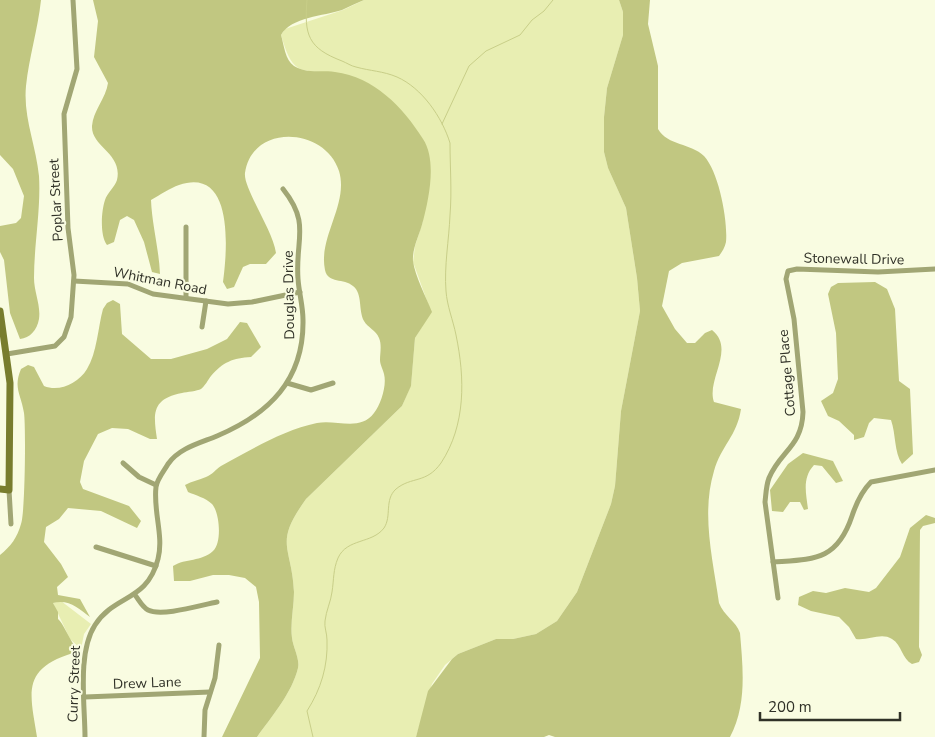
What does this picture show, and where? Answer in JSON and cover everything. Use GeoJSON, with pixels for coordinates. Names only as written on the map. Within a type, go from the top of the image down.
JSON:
{"type":"FeatureCollection","features":[{"type":"Feature","properties":{"kind":"street","name":"Poplar Street"},"geometry":{"type":"LineString","coordinates":[[7,354],[50,349],[64,337],[71,317],[74,281],[68,228],[64,135],[65,106],[77,69],[73,0]]}},
{"type":"Feature","properties":{"kind":"street","name":"Douglas Drive"},"geometry":{"type":"LineString","coordinates":[[156,485],[175,456],[197,444],[237,427],[254,416],[282,392],[297,362],[302,333],[297,252],[301,235],[299,216],[283,189]]}},
{"type":"Feature","properties":{"kind":"street"},"geometry":{"type":"LineString","coordinates":[[186,227],[186,297]]}},
{"type":"Feature","properties":{"kind":"street","name":"Stonewall Drive"},"geometry":{"type":"LineString","coordinates":[[787,286],[788,271],[798,268],[878,272],[935,269]]}},
{"type":"Feature","properties":{"kind":"street","name":"Whitman Road"},"geometry":{"type":"LineString","coordinates":[[74,281],[128,284],[153,294],[228,304],[252,302],[300,292]]}},
{"type":"Feature","properties":{"kind":"street","name":"Cottage Place"},"geometry":{"type":"LineString","coordinates":[[778,598],[765,502],[766,486],[770,475],[797,440],[803,422],[802,385],[787,286]]}},
{"type":"Feature","properties":{"kind":"street"},"geometry":{"type":"LineString","coordinates":[[202,327],[206,301]]}},
{"type":"Feature","properties":{"kind":"street"},"geometry":{"type":"LineString","coordinates":[[0,311],[7,354],[10,418],[9,490],[12,524]]}},
{"type":"Feature","properties":{"kind":"street"},"geometry":{"type":"LineString","coordinates":[[287,383],[311,390],[332,383]]}},
{"type":"Feature","properties":{"kind":"street"},"geometry":{"type":"LineString","coordinates":[[123,463],[139,476],[156,485],[159,548],[156,566],[150,579],[135,595],[142,605],[154,612],[164,612],[217,602]]}},
{"type":"Feature","properties":{"kind":"street"},"geometry":{"type":"LineString","coordinates":[[773,562],[815,559],[826,554],[837,545],[847,531],[860,498],[871,482],[935,470]]}},
{"type":"Feature","properties":{"kind":"street"},"geometry":{"type":"LineString","coordinates":[[0,489],[9,490]]}},
{"type":"Feature","properties":{"kind":"street"},"geometry":{"type":"LineString","coordinates":[[96,548],[156,566]]}},
{"type":"Feature","properties":{"kind":"street","name":"Curry Street"},"geometry":{"type":"LineString","coordinates":[[85,737],[84,663],[89,636],[104,614],[120,601],[135,595]]}},
{"type":"Feature","properties":{"kind":"street"},"geometry":{"type":"LineString","coordinates":[[204,737],[205,710],[215,678],[219,645]]}},
{"type":"Feature","properties":{"kind":"street","name":"Drew Lane"},"geometry":{"type":"LineString","coordinates":[[85,697],[210,692]]}},
{"type":"Feature","properties":{"kind":"green space"},"geometry":{"type":"Polygon","coordinates":[[[0,0],[41,0],[26,86],[26,109],[39,176],[34,278],[39,319],[35,330],[27,337],[20,339],[10,313],[4,260],[0,252],[0,226],[16,223],[21,218],[24,196],[13,169],[0,155],[0,0]]]}},
{"type":"Feature","properties":{"kind":"green space"},"geometry":{"type":"Polygon","coordinates":[[[93,0],[364,0],[342,10],[292,24],[281,35],[287,56],[294,66],[299,68],[309,71],[335,72],[349,75],[375,87],[397,105],[415,127],[423,139],[430,157],[431,179],[428,201],[413,261],[418,280],[432,312],[415,338],[411,386],[402,406],[306,499],[290,526],[287,545],[293,576],[292,632],[298,668],[286,695],[257,737],[222,737],[260,658],[259,602],[256,587],[245,578],[229,575],[213,575],[190,581],[174,581],[173,566],[204,557],[213,551],[218,542],[219,535],[215,508],[204,498],[188,492],[185,485],[208,476],[221,466],[292,430],[317,423],[347,424],[362,422],[368,419],[377,409],[384,389],[385,378],[380,362],[380,341],[378,335],[362,317],[356,289],[349,284],[329,277],[325,270],[326,245],[340,196],[341,183],[339,171],[331,156],[319,146],[305,139],[289,137],[274,139],[261,145],[250,157],[245,173],[246,180],[270,233],[276,253],[266,264],[250,264],[243,267],[234,287],[227,289],[223,282],[226,233],[219,199],[210,188],[197,182],[179,185],[151,200],[160,274],[152,272],[144,242],[134,220],[127,216],[120,220],[114,242],[107,245],[102,230],[103,211],[106,197],[117,180],[118,171],[115,163],[96,140],[93,133],[93,120],[108,83],[94,57],[98,21],[93,0]]]}},
{"type":"Feature","properties":{"kind":"green space"},"geometry":{"type":"Polygon","coordinates":[[[364,0],[619,0],[623,12],[623,35],[607,88],[604,117],[604,152],[608,168],[626,208],[640,311],[621,411],[615,486],[611,504],[577,592],[557,621],[536,634],[513,639],[496,639],[458,654],[445,665],[432,684],[416,737],[257,737],[286,695],[298,668],[292,632],[293,576],[287,545],[290,526],[306,499],[402,406],[411,385],[415,338],[431,312],[413,262],[415,246],[423,221],[334,72],[304,70],[298,67],[289,56],[281,35],[285,29],[343,10],[364,0]]]}},
{"type":"Feature","properties":{"kind":"green space"},"geometry":{"type":"Polygon","coordinates":[[[619,0],[650,0],[648,24],[658,66],[658,129],[668,139],[693,149],[704,156],[714,173],[724,210],[726,242],[721,253],[719,256],[682,263],[669,271],[662,306],[675,329],[687,343],[695,343],[705,333],[712,330],[719,338],[721,355],[714,384],[714,402],[741,409],[733,434],[717,462],[710,487],[708,504],[709,537],[719,603],[740,633],[742,686],[739,712],[730,737],[555,737],[549,735],[544,737],[416,737],[428,691],[452,659],[458,654],[496,639],[513,639],[536,634],[557,621],[577,592],[611,504],[615,486],[621,411],[640,311],[626,208],[608,168],[604,152],[604,117],[607,88],[623,35],[623,12],[619,0]]]}},
{"type":"Feature","properties":{"kind":"green space"},"geometry":{"type":"Polygon","coordinates":[[[875,282],[887,289],[895,309],[899,381],[910,389],[913,454],[902,464],[899,459],[891,420],[874,418],[869,423],[864,437],[854,440],[854,435],[839,421],[828,416],[821,401],[833,393],[838,379],[836,333],[828,294],[831,287],[838,283],[875,282]]]}},
{"type":"Feature","properties":{"kind":"green space"},"geometry":{"type":"Polygon","coordinates":[[[113,300],[120,304],[122,334],[151,359],[171,359],[207,349],[227,339],[240,322],[247,323],[261,347],[251,357],[239,358],[224,364],[215,371],[201,389],[172,396],[160,403],[155,415],[157,439],[150,439],[128,429],[112,428],[98,434],[84,461],[80,482],[83,489],[129,506],[141,521],[137,528],[101,511],[68,508],[59,519],[46,527],[44,542],[61,564],[68,577],[57,587],[58,595],[80,599],[90,617],[69,603],[53,603],[58,612],[58,619],[74,645],[73,653],[56,659],[44,667],[37,675],[33,684],[32,708],[37,737],[0,737],[0,555],[15,538],[21,524],[25,470],[25,421],[18,391],[19,376],[21,369],[28,365],[34,367],[44,386],[50,388],[62,387],[79,379],[87,369],[93,355],[103,309],[107,303],[113,300]]]}},
{"type":"Feature","properties":{"kind":"green space"},"geometry":{"type":"Polygon","coordinates":[[[803,453],[833,461],[843,481],[836,483],[822,466],[814,465],[806,480],[808,509],[804,510],[800,502],[790,502],[783,512],[772,511],[770,490],[788,464],[803,453]]]}},
{"type":"Feature","properties":{"kind":"green space"},"geometry":{"type":"Polygon","coordinates":[[[926,515],[935,518],[935,523],[923,526],[920,530],[919,647],[922,655],[919,662],[912,664],[909,662],[898,645],[888,637],[879,636],[856,639],[849,627],[839,617],[811,611],[798,605],[799,597],[813,591],[826,593],[845,588],[869,592],[876,588],[900,557],[910,528],[926,515]]]}},
{"type":"Feature","properties":{"kind":"green space"},"geometry":{"type":"Polygon","coordinates":[[[61,601],[91,624],[84,634],[81,649],[70,639],[53,603],[61,601]]]}},
{"type":"Feature","properties":{"kind":"waterway"},"geometry":{"type":"LineString","coordinates":[[307,0],[306,22],[311,39],[315,45],[322,51],[352,66],[387,73],[406,82],[423,96],[442,123],[450,143],[451,206],[446,291],[459,351],[462,384],[459,417],[455,433],[441,463],[430,474],[408,482],[396,489],[390,498],[388,518],[384,528],[373,537],[347,547],[338,558],[325,621],[327,637],[325,668],[320,686],[307,711],[313,737]]}},
{"type":"Feature","properties":{"kind":"waterway"},"geometry":{"type":"LineString","coordinates":[[442,124],[469,66],[486,51],[520,35],[532,20],[544,11],[553,0]]}}]}
